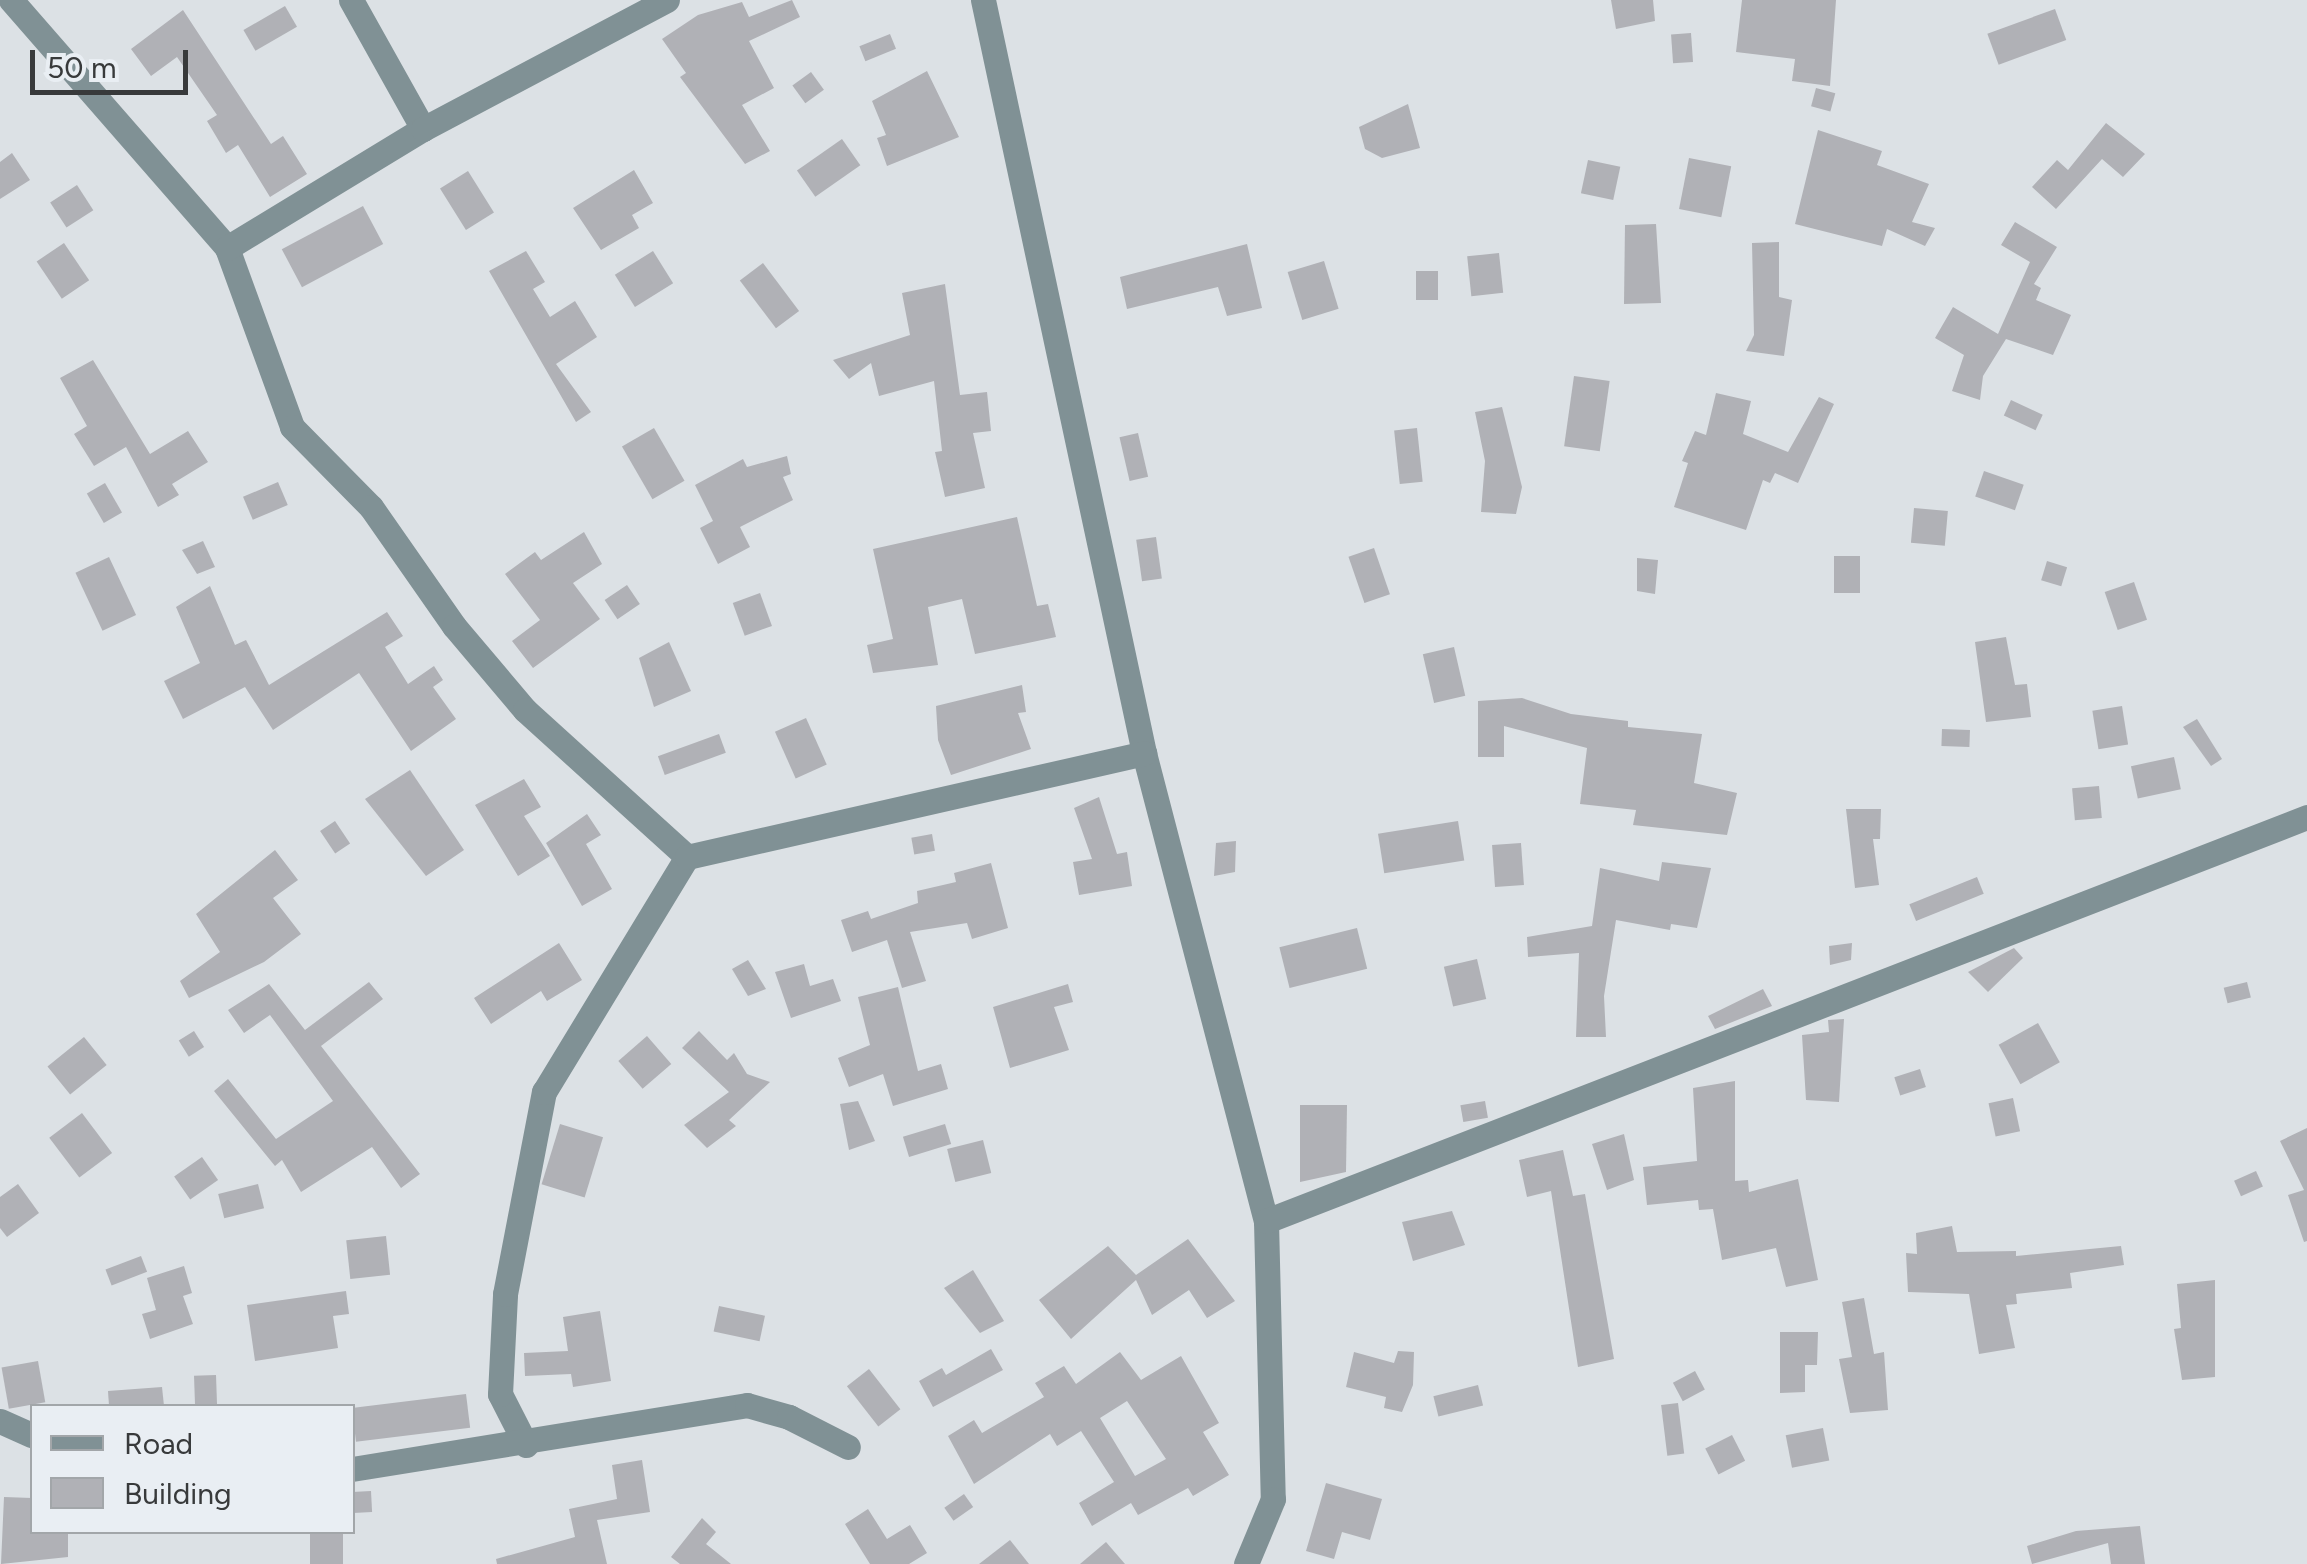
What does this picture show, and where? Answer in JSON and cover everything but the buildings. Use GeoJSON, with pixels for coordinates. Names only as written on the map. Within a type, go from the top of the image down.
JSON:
{"type":"FeatureCollection","features":[{"type":"Feature","properties":{"kind":"street"},"geometry":{"type":"LineString","coordinates":[[11,0],[227,248],[292,428],[371,508],[454,626],[525,710],[688,857]]}},
{"type":"Feature","properties":{"kind":"street"},"geometry":{"type":"LineString","coordinates":[[352,0],[423,129]]}},
{"type":"Feature","properties":{"kind":"street"},"geometry":{"type":"LineString","coordinates":[[227,248],[423,129],[667,0]]}},
{"type":"Feature","properties":{"kind":"street"},"geometry":{"type":"LineString","coordinates":[[982,0],[1144,753],[1266,1221],[1273,1499],[1246,1564]]}},
{"type":"Feature","properties":{"kind":"street"},"geometry":{"type":"LineString","coordinates":[[526,1445],[500,1394],[505,1294],[544,1092],[688,857],[1144,753]]}},
{"type":"Feature","properties":{"kind":"street"},"geometry":{"type":"LineString","coordinates":[[1266,1221],[2307,818]]}},
{"type":"Feature","properties":{"kind":"street"},"geometry":{"type":"LineString","coordinates":[[355,1468],[526,1445],[694,1409],[747,1405],[789,1416],[848,1448]]}},
{"type":"Feature","properties":{"kind":"street"},"geometry":{"type":"LineString","coordinates":[[0,1421],[30,1434]]}}]}
